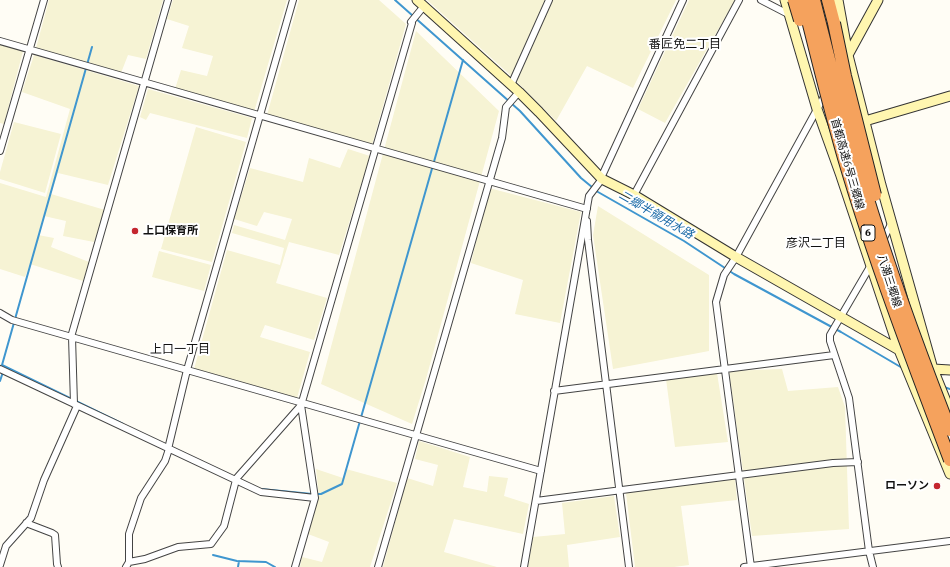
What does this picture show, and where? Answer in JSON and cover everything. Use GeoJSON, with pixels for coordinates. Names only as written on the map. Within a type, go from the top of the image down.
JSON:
{"type":"FeatureCollection","features":[{"type":"Feature","properties":{"kind":"highway"},"geometry":{"type":"LineString","coordinates":[[794,0],[816,79],[844,158]]}},
{"type":"Feature","properties":{"kind":"highway","name":"首都高速6号三郷線"},"geometry":{"type":"LineString","coordinates":[[803,0],[844,158],[872,246],[906,346],[950,460]]}},
{"type":"Feature","properties":{"kind":"highway","name":"首都高速6号三郷線"},"geometry":{"type":"LineString","coordinates":[[814,0],[837,93],[865,190],[908,319],[950,430]]}},
{"type":"Feature","properties":{"kind":"highway"},"geometry":{"type":"LineString","coordinates":[[830,0],[852,104],[908,319]]}},
{"type":"Feature","properties":{"kind":"main road"},"geometry":{"type":"LineString","coordinates":[[417,0],[519,92],[602,179],[634,195],[736,257],[933,369],[950,370]]}},
{"type":"Feature","properties":{"kind":"main road","name":"八潮三郷線"},"geometry":{"type":"LineString","coordinates":[[785,0],[817,109],[899,350],[950,474]]}},
{"type":"Feature","properties":{"kind":"main road","name":"八潮三郷線"},"geometry":{"type":"LineString","coordinates":[[838,0],[848,55],[892,222],[933,369],[950,411]]}},
{"type":"Feature","properties":{"kind":"main road"},"geometry":{"type":"LineString","coordinates":[[848,55],[878,0]]}},
{"type":"Feature","properties":{"kind":"main road"},"geometry":{"type":"LineString","coordinates":[[858,226],[870,200],[870,192],[854,133],[855,128],[865,121],[950,96]]}},
{"type":"Feature","properties":{"kind":"street"},"geometry":{"type":"LineString","coordinates":[[0,151],[44,0]]}},
{"type":"Feature","properties":{"kind":"street"},"geometry":{"type":"LineString","coordinates":[[0,565],[6,546],[31,518],[44,480],[75,405],[71,337],[168,0]]}},
{"type":"Feature","properties":{"kind":"street"},"geometry":{"type":"LineString","coordinates":[[293,0],[187,370],[165,461],[142,498],[129,534],[127,564],[178,547],[211,544],[224,526],[236,480],[302,403]]}},
{"type":"Feature","properties":{"kind":"street"},"geometry":{"type":"LineString","coordinates":[[511,85],[549,0]]}},
{"type":"Feature","properties":{"kind":"street"},"geometry":{"type":"LineString","coordinates":[[524,567],[590,194],[602,179],[683,0]]}},
{"type":"Feature","properties":{"kind":"street"},"geometry":{"type":"LineString","coordinates":[[634,195],[739,0]]}},
{"type":"Feature","properties":{"kind":"street"},"geometry":{"type":"LineString","coordinates":[[761,0],[790,15]]}},
{"type":"Feature","properties":{"kind":"street"},"geometry":{"type":"LineString","coordinates":[[295,567],[315,498],[302,403],[411,23],[424,6]]}},
{"type":"Feature","properties":{"kind":"street"},"geometry":{"type":"LineString","coordinates":[[0,41],[586,211]]}},
{"type":"Feature","properties":{"kind":"street"},"geometry":{"type":"LineString","coordinates":[[848,55],[736,257],[725,273],[716,302],[748,567],[950,541]]}},
{"type":"Feature","properties":{"kind":"street"},"geometry":{"type":"LineString","coordinates":[[378,567],[502,138],[506,107],[519,92]]}},
{"type":"Feature","properties":{"kind":"street"},"geometry":{"type":"LineString","coordinates":[[586,211],[588,240],[629,567]]}},
{"type":"Feature","properties":{"kind":"street"},"geometry":{"type":"LineString","coordinates":[[873,567],[869,551],[849,398],[831,346],[830,336],[871,265],[892,222]]}},
{"type":"Feature","properties":{"kind":"street"},"geometry":{"type":"LineString","coordinates":[[0,313],[12,320],[541,471]]}},
{"type":"Feature","properties":{"kind":"street"},"geometry":{"type":"LineString","coordinates":[[554,391],[834,355]]}},
{"type":"Feature","properties":{"kind":"street"},"geometry":{"type":"LineString","coordinates":[[0,369],[261,492],[315,498]]}},
{"type":"Feature","properties":{"kind":"street"},"geometry":{"type":"LineString","coordinates":[[536,501],[825,464],[858,462]]}},
{"type":"Feature","properties":{"kind":"street"},"geometry":{"type":"LineString","coordinates":[[26,524],[54,535],[58,567]]}},
{"type":"Feature","properties":{"kind":"shaded area"},"geometry":{"type":"Polygon","coordinates":[[[49,0],[163,0],[146,59],[128,55],[121,73],[36,48],[49,0]]]}},
{"type":"Feature","properties":{"kind":"shaded area"},"geometry":{"type":"Polygon","coordinates":[[[173,0],[287,0],[254,112],[175,89],[181,70],[207,76],[213,56],[182,48],[189,26],[167,19],[173,0]]]}},
{"type":"Feature","properties":{"kind":"shaded area"},"geometry":{"type":"Polygon","coordinates":[[[299,0],[379,0],[406,24],[372,145],[267,115],[299,0]]]}},
{"type":"Feature","properties":{"kind":"shaded area"},"geometry":{"type":"Polygon","coordinates":[[[427,0],[676,0],[633,88],[587,66],[556,121],[508,73],[427,0]]]}},
{"type":"Feature","properties":{"kind":"shaded area"},"geometry":{"type":"Polygon","coordinates":[[[689,0],[735,0],[665,123],[638,109],[689,0]]]}},
{"type":"Feature","properties":{"kind":"shaded area"},"geometry":{"type":"Polygon","coordinates":[[[416,31],[499,111],[426,379],[412,424],[321,384],[416,31]]]}},
{"type":"Feature","properties":{"kind":"shaded area"},"geometry":{"type":"Polygon","coordinates":[[[0,45],[23,51],[4,124],[0,123],[0,45]]]}},
{"type":"Feature","properties":{"kind":"shaded area"},"geometry":{"type":"Polygon","coordinates":[[[34,55],[139,86],[108,185],[58,173],[51,194],[105,210],[94,242],[63,236],[66,221],[44,216],[38,235],[54,238],[51,247],[89,262],[83,281],[30,264],[25,277],[0,269],[0,183],[46,197],[70,109],[22,92],[34,55]]]}},
{"type":"Feature","properties":{"kind":"shaded area"},"geometry":{"type":"Polygon","coordinates":[[[148,89],[252,118],[247,138],[150,113],[146,120],[140,117],[148,89]]]}},
{"type":"Feature","properties":{"kind":"shaded area"},"geometry":{"type":"Polygon","coordinates":[[[14,122],[61,134],[45,193],[0,179],[0,172],[14,122]]]}},
{"type":"Feature","properties":{"kind":"shaded area"},"geometry":{"type":"Polygon","coordinates":[[[196,127],[246,142],[212,262],[161,249],[196,127]]]}},
{"type":"Feature","properties":{"kind":"shaded area"},"geometry":{"type":"Polygon","coordinates":[[[348,149],[370,156],[339,255],[289,242],[276,283],[327,298],[314,340],[265,325],[260,337],[310,352],[297,398],[194,369],[227,250],[280,265],[284,248],[232,233],[234,225],[285,240],[292,219],[264,212],[257,226],[234,219],[250,168],[303,182],[309,158],[340,168],[348,149]]]}},
{"type":"Feature","properties":{"kind":"shaded area"},"geometry":{"type":"Polygon","coordinates":[[[489,188],[581,212],[560,323],[515,314],[523,280],[471,263],[489,188]]]}},
{"type":"Feature","properties":{"kind":"shaded area"},"geometry":{"type":"Polygon","coordinates":[[[598,206],[709,275],[709,351],[613,369],[593,235],[598,206]]]}},
{"type":"Feature","properties":{"kind":"shaded area"},"geometry":{"type":"Polygon","coordinates":[[[159,251],[211,265],[204,291],[152,277],[159,251]]]}},
{"type":"Feature","properties":{"kind":"shaded area"},"geometry":{"type":"Polygon","coordinates":[[[782,369],[788,391],[838,387],[845,407],[849,529],[752,536],[729,371],[782,369]]]}},
{"type":"Feature","properties":{"kind":"shaded area"},"geometry":{"type":"Polygon","coordinates":[[[717,373],[728,442],[675,447],[666,379],[717,373]]]}},
{"type":"Feature","properties":{"kind":"shaded area"},"geometry":{"type":"Polygon","coordinates":[[[419,441],[470,457],[463,487],[487,492],[489,476],[508,478],[504,496],[529,504],[523,534],[454,519],[444,552],[497,567],[383,567],[407,478],[433,486],[438,465],[415,459],[419,441]]]}},
{"type":"Feature","properties":{"kind":"shaded area"},"geometry":{"type":"Polygon","coordinates":[[[316,469],[343,478],[346,469],[397,483],[370,567],[300,567],[302,557],[322,562],[329,542],[308,534],[319,497],[316,469]]]}},
{"type":"Feature","properties":{"kind":"shaded area"},"geometry":{"type":"Polygon","coordinates":[[[735,479],[737,500],[681,506],[689,565],[674,567],[635,567],[626,493],[735,479]]]}},
{"type":"Feature","properties":{"kind":"shaded area"},"geometry":{"type":"Polygon","coordinates":[[[614,496],[620,537],[567,545],[569,567],[528,567],[533,537],[565,534],[562,503],[614,496]]]}},
{"type":"Feature","properties":{"kind":"waterway","name":"二郷半領用水路"},"geometry":{"type":"LineString","coordinates":[[395,0],[520,111],[581,178],[598,192],[684,241],[734,274],[841,332],[904,369]]}},
{"type":"Feature","properties":{"kind":"waterway"},"geometry":{"type":"LineString","coordinates":[[2,365],[92,47]]}},
{"type":"Feature","properties":{"kind":"waterway"},"geometry":{"type":"LineString","coordinates":[[317,494],[321,494],[342,484],[463,60]]}},
{"type":"Feature","properties":{"kind":"waterway"},"geometry":{"type":"LineString","coordinates":[[2,365],[123,424]]}},
{"type":"Feature","properties":{"kind":"waterway"},"geometry":{"type":"LineString","coordinates":[[0,381],[3,372]]}},
{"type":"Feature","properties":{"kind":"waterway","name":"二郷半領用水路"},"geometry":{"type":"LineString","coordinates":[[944,387],[950,389]]}},
{"type":"Feature","properties":{"kind":"waterway"},"geometry":{"type":"LineString","coordinates":[[261,489],[312,494]]}},
{"type":"Feature","properties":{"kind":"waterway"},"geometry":{"type":"LineString","coordinates":[[213,555],[237,561],[266,562],[275,567]]}},
{"type":"Feature","properties":{"kind":"waterway"},"geometry":{"type":"LineString","coordinates":[[238,567],[239,561]]}},
{"type":"Feature","properties":{"kind":"place","name":"上口保育所"},"geometry":{"type":"Point","coordinates":[135,231]}},
{"type":"Feature","properties":{"kind":"place","name":"ローソン"},"geometry":{"type":"Point","coordinates":[937,486]}},
{"type":"Feature","properties":{"kind":"district","name":"番匠免二丁目"},"geometry":{"type":"Point","coordinates":[685,45]}},
{"type":"Feature","properties":{"kind":"district","name":"彦沢二丁目"},"geometry":{"type":"Point","coordinates":[816,244]}},
{"type":"Feature","properties":{"kind":"district","name":"上口一丁目"},"geometry":{"type":"Point","coordinates":[180,350]}}]}
